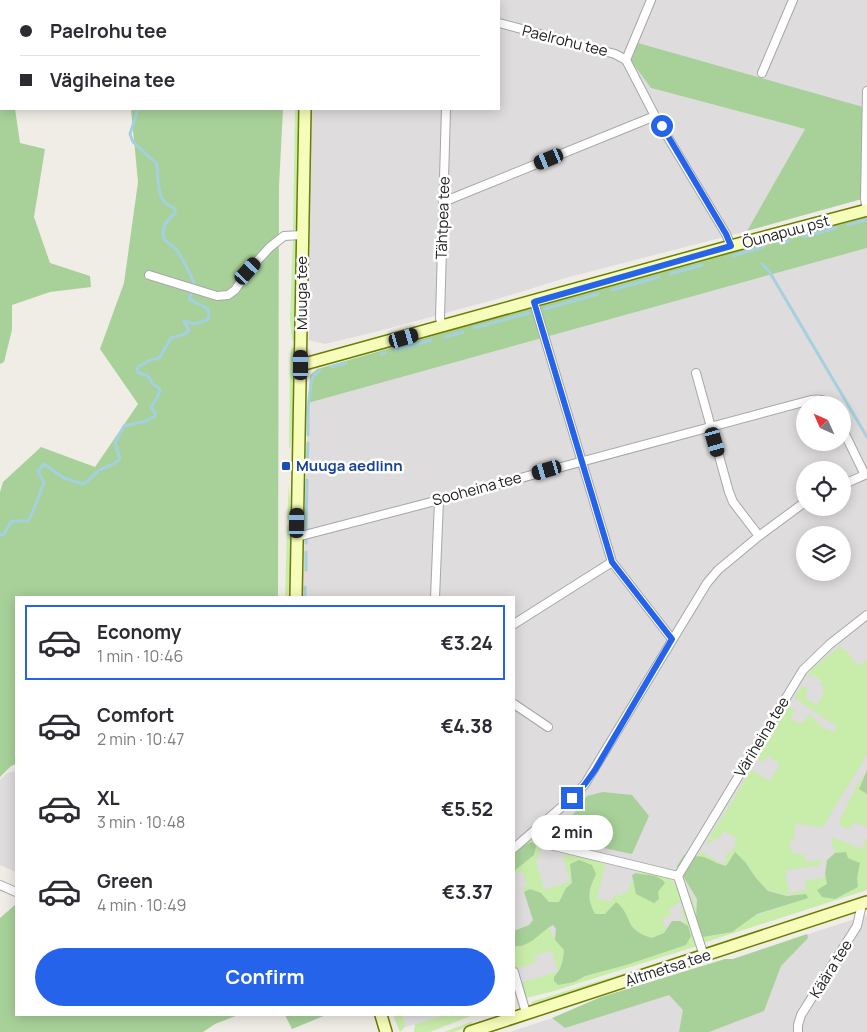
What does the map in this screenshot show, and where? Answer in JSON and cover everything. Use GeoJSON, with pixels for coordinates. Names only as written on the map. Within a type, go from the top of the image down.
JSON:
{"type":"FeatureCollection","features":[{"type":"Feature","properties":{"kind":"street"},"geometry":{"type":"LineString","coordinates":[[626,60],[651,0]]}},
{"type":"Feature","properties":{"kind":"street"},"geometry":{"type":"LineString","coordinates":[[762,73],[793,0]]}},
{"type":"Feature","properties":{"kind":"street","name":"Paelrohu tee"},"geometry":{"type":"LineString","coordinates":[[500,24],[615,54],[626,60],[655,116],[726,234],[731,246]]}},
{"type":"Feature","properties":{"kind":"street","name":"Õunapuu pst"},"geometry":{"type":"LineString","coordinates":[[301,365],[867,210],[865,199],[867,91]]}},
{"type":"Feature","properties":{"kind":"street","name":"Muuga tee"},"geometry":{"type":"LineString","coordinates":[[296,596],[305,110]]}},
{"type":"Feature","properties":{"kind":"street","name":"Tähtpea tee"},"geometry":{"type":"LineString","coordinates":[[442,327],[440,318],[446,110]]}},
{"type":"Feature","properties":{"kind":"street"},"geometry":{"type":"LineString","coordinates":[[444,202],[655,116]]}},
{"type":"Feature","properties":{"kind":"street"},"geometry":{"type":"LineString","coordinates":[[149,275],[217,296],[228,294],[235,290],[248,271],[270,247],[284,236],[302,235]]}},
{"type":"Feature","properties":{"kind":"street"},"geometry":{"type":"LineString","coordinates":[[534,302],[583,460],[612,562],[672,639]]}},
{"type":"Feature","properties":{"kind":"street"},"geometry":{"type":"LineString","coordinates":[[696,373],[733,502],[759,536]]}},
{"type":"Feature","properties":{"kind":"street","name":"Sooheina tee"},"geometry":{"type":"LineString","coordinates":[[297,537],[796,404]]}},
{"type":"Feature","properties":{"kind":"street"},"geometry":{"type":"LineString","coordinates":[[851,446],[866,475],[851,481]]}},
{"type":"Feature","properties":{"kind":"street"},"geometry":{"type":"LineString","coordinates":[[435,596],[439,500]]}},
{"type":"Feature","properties":{"kind":"street"},"geometry":{"type":"LineString","coordinates":[[517,839],[536,830],[585,784],[712,576],[759,536],[796,509]]}},
{"type":"Feature","properties":{"kind":"street"},"geometry":{"type":"LineString","coordinates":[[515,623],[612,562]]}},
{"type":"Feature","properties":{"kind":"street","name":"Väriheina tee"},"geometry":{"type":"LineString","coordinates":[[678,876],[803,670],[830,644],[867,615]]}},
{"type":"Feature","properties":{"kind":"street"},"geometry":{"type":"LineString","coordinates":[[515,705],[548,727]]}},
{"type":"Feature","properties":{"kind":"street"},"geometry":{"type":"LineString","coordinates":[[536,830],[550,845],[678,876],[704,956]]}},
{"type":"Feature","properties":{"kind":"street"},"geometry":{"type":"LineString","coordinates":[[0,886],[15,892]]}},
{"type":"Feature","properties":{"kind":"street","name":"Altmetsa tee"},"geometry":{"type":"LineString","coordinates":[[470,1032],[864,903]]}},
{"type":"Feature","properties":{"kind":"street","name":"Käära tee"},"geometry":{"type":"LineString","coordinates":[[798,1032],[801,1015],[857,926],[864,903]]}},
{"type":"Feature","properties":{"kind":"street"},"geometry":{"type":"LineString","coordinates":[[515,975],[526,1013]]}},
{"type":"Feature","properties":{"kind":"street"},"geometry":{"type":"LineString","coordinates":[[381,1016],[386,1032]]}},
{"type":"Feature","properties":{"kind":"shaded area"},"geometry":{"type":"Polygon","coordinates":[[[500,0],[867,0],[867,198],[862,199],[862,107],[651,88],[805,129],[747,231],[569,277],[497,299],[375,332],[325,344],[309,340],[310,110],[500,110],[500,0]]]}},
{"type":"Feature","properties":{"kind":"shaded area"},"geometry":{"type":"Polygon","coordinates":[[[867,248],[867,882],[526,993],[515,958],[515,596],[303,596],[308,403],[867,248]]]}},
{"type":"Feature","properties":{"kind":"shaded area"},"geometry":{"type":"Polygon","coordinates":[[[15,771],[15,872],[0,865],[0,780],[7,773],[15,771]]]}},
{"type":"Feature","properties":{"kind":"shaded area"},"geometry":{"type":"Polygon","coordinates":[[[867,915],[867,1032],[510,1032],[867,915]]]}},
{"type":"Feature","properties":{"kind":"shaded area"},"geometry":{"type":"Polygon","coordinates":[[[402,1016],[441,1016],[406,1027],[402,1016]]]}},
{"type":"Feature","properties":{"kind":"green space"},"geometry":{"type":"Polygon","coordinates":[[[638,43],[863,107],[862,199],[747,231],[805,129],[651,88],[631,61],[638,43]]]}},
{"type":"Feature","properties":{"kind":"green space"},"geometry":{"type":"Polygon","coordinates":[[[0,110],[15,110],[20,143],[45,149],[34,217],[50,263],[90,276],[91,287],[50,292],[12,305],[12,330],[4,362],[0,364],[0,110]]]}},
{"type":"Feature","properties":{"kind":"green space"},"geometry":{"type":"Polygon","coordinates":[[[131,110],[283,110],[279,186],[278,596],[15,596],[15,764],[0,777],[0,492],[3,482],[41,447],[95,467],[138,404],[100,349],[124,283],[138,182],[131,110]]]}},
{"type":"Feature","properties":{"kind":"green space"},"geometry":{"type":"Polygon","coordinates":[[[295,110],[300,110],[298,222],[297,228],[293,231],[295,110]]]}},
{"type":"Feature","properties":{"kind":"green space"},"geometry":{"type":"Polygon","coordinates":[[[867,216],[867,248],[308,403],[310,375],[317,369],[668,269],[867,216]]]}},
{"type":"Feature","properties":{"kind":"green space"},"geometry":{"type":"Polygon","coordinates":[[[293,238],[298,242],[296,342],[292,340],[290,321],[293,238]]]}},
{"type":"Feature","properties":{"kind":"green space"},"geometry":{"type":"Polygon","coordinates":[[[292,347],[295,347],[294,420],[290,449],[290,362],[292,347]]]}},
{"type":"Feature","properties":{"kind":"green space"},"geometry":{"type":"Polygon","coordinates":[[[289,483],[291,521],[287,519],[289,483]]]}},
{"type":"Feature","properties":{"kind":"green space"},"geometry":{"type":"Polygon","coordinates":[[[292,525],[290,596],[285,596],[287,526],[292,525]]]}},
{"type":"Feature","properties":{"kind":"green space"},"geometry":{"type":"Polygon","coordinates":[[[840,646],[843,650],[846,650],[858,666],[867,659],[867,755],[822,828],[795,823],[794,841],[790,841],[789,847],[792,848],[792,853],[805,855],[805,862],[818,860],[822,862],[819,866],[785,871],[789,893],[806,890],[805,881],[826,877],[827,884],[857,878],[860,863],[848,858],[846,852],[835,853],[831,839],[832,837],[862,849],[867,837],[867,890],[703,943],[689,898],[691,894],[705,933],[807,898],[806,894],[790,895],[769,890],[757,879],[735,852],[726,866],[697,857],[701,851],[723,865],[727,859],[725,857],[736,845],[734,843],[737,838],[724,831],[718,839],[713,839],[709,844],[706,843],[751,770],[770,781],[780,764],[768,756],[763,762],[757,759],[789,706],[795,710],[790,718],[799,723],[805,721],[809,714],[819,725],[833,732],[837,726],[794,698],[802,686],[808,689],[805,698],[817,705],[824,693],[822,692],[825,687],[820,684],[822,681],[814,675],[807,678],[812,669],[840,646]]]}},
{"type":"Feature","properties":{"kind":"green space"},"geometry":{"type":"Polygon","coordinates":[[[867,770],[867,794],[859,789],[867,770]]]}},
{"type":"Feature","properties":{"kind":"green space"},"geometry":{"type":"Polygon","coordinates":[[[864,774],[859,789],[867,794],[867,827],[853,822],[850,830],[838,824],[864,774]]]}},
{"type":"Feature","properties":{"kind":"green space"},"geometry":{"type":"Polygon","coordinates":[[[603,792],[632,795],[649,816],[632,854],[594,846],[569,837],[571,817],[587,796],[603,792]]]}},
{"type":"Feature","properties":{"kind":"green space"},"geometry":{"type":"Polygon","coordinates":[[[533,838],[540,843],[541,850],[536,863],[545,890],[570,881],[564,861],[565,852],[606,862],[597,898],[612,902],[614,894],[622,896],[623,892],[628,893],[631,882],[635,883],[640,869],[663,875],[672,880],[682,901],[669,909],[671,915],[662,919],[665,928],[667,928],[664,933],[652,938],[641,934],[629,923],[618,917],[595,914],[590,903],[590,894],[596,874],[570,864],[572,883],[566,888],[559,903],[549,902],[541,893],[530,889],[524,892],[523,887],[527,885],[522,871],[515,874],[515,851],[527,840],[533,838]]]}},
{"type":"Feature","properties":{"kind":"green space"},"geometry":{"type":"Polygon","coordinates":[[[532,842],[536,846],[534,855],[515,870],[515,853],[522,846],[532,842]]]}},
{"type":"Feature","properties":{"kind":"green space"},"geometry":{"type":"Polygon","coordinates":[[[735,852],[768,891],[787,896],[806,894],[808,898],[757,914],[732,932],[703,937],[696,920],[697,899],[677,866],[684,855],[704,857],[726,866],[735,852]]]}},
{"type":"Feature","properties":{"kind":"green space"},"geometry":{"type":"Polygon","coordinates":[[[846,852],[848,858],[860,863],[857,878],[858,887],[835,899],[822,897],[817,890],[827,884],[825,874],[827,860],[835,853],[846,852]]]}},
{"type":"Feature","properties":{"kind":"green space"},"geometry":{"type":"Polygon","coordinates":[[[579,860],[592,865],[596,874],[590,894],[590,903],[595,914],[605,914],[616,902],[625,912],[636,931],[652,938],[664,933],[672,921],[680,921],[688,926],[691,936],[686,945],[626,965],[585,976],[574,982],[558,985],[554,981],[554,977],[562,964],[564,950],[555,940],[556,929],[553,925],[530,942],[520,946],[515,946],[515,931],[529,925],[533,920],[524,892],[530,889],[541,893],[549,902],[559,902],[566,888],[572,883],[570,864],[579,860]]]}},
{"type":"Feature","properties":{"kind":"green space"},"geometry":{"type":"Polygon","coordinates":[[[636,873],[655,876],[665,883],[658,892],[659,899],[654,903],[636,894],[632,875],[636,873]]]}},
{"type":"Feature","properties":{"kind":"green space"},"geometry":{"type":"Polygon","coordinates":[[[867,895],[711,948],[706,947],[867,895]]]}},
{"type":"Feature","properties":{"kind":"green space"},"geometry":{"type":"Polygon","coordinates":[[[15,905],[15,1016],[235,1016],[215,1024],[203,1032],[0,1032],[0,918],[15,905]]]}},
{"type":"Feature","properties":{"kind":"green space"},"geometry":{"type":"Polygon","coordinates":[[[685,909],[697,946],[526,998],[520,983],[558,971],[551,950],[534,956],[536,962],[516,969],[515,946],[519,946],[549,927],[552,936],[555,936],[555,940],[564,949],[562,964],[559,971],[554,977],[689,937],[681,910],[685,909]]]}},
{"type":"Feature","properties":{"kind":"green space"},"geometry":{"type":"Polygon","coordinates":[[[807,934],[808,938],[781,966],[764,1011],[709,1032],[679,1032],[683,1010],[669,995],[565,1028],[552,1018],[601,997],[725,959],[733,959],[807,934]]]}},
{"type":"Feature","properties":{"kind":"green space"},"geometry":{"type":"Polygon","coordinates":[[[696,951],[695,953],[539,1005],[533,1005],[531,1002],[696,951]]]}},
{"type":"Feature","properties":{"kind":"green space"},"geometry":{"type":"Polygon","coordinates":[[[286,1016],[324,1016],[292,1029],[286,1016]]]}},
{"type":"Feature","properties":{"kind":"green space"},"geometry":{"type":"Polygon","coordinates":[[[393,1016],[402,1016],[406,1026],[400,1032],[393,1016]]]}},
{"type":"Feature","properties":{"kind":"green space"},"geometry":{"type":"Polygon","coordinates":[[[441,1016],[470,1016],[430,1032],[414,1032],[415,1024],[441,1016]]]}},
{"type":"Feature","properties":{"kind":"green space"},"geometry":{"type":"Polygon","coordinates":[[[473,1021],[470,1026],[454,1032],[444,1032],[473,1021]]]}},
{"type":"Feature","properties":{"kind":"waterway"},"geometry":{"type":"LineString","coordinates":[[138,110],[130,134],[133,142],[157,164],[160,194],[165,203],[175,209],[175,213],[164,226],[164,237],[181,256],[195,285]]}},
{"type":"Feature","properties":{"kind":"waterway"},"geometry":{"type":"LineString","coordinates":[[848,225],[867,220]]}},
{"type":"Feature","properties":{"kind":"waterway"},"geometry":{"type":"LineString","coordinates":[[804,237],[836,228]]}},
{"type":"Feature","properties":{"kind":"waterway"},"geometry":{"type":"LineString","coordinates":[[779,243],[789,241]]}},
{"type":"Feature","properties":{"kind":"waterway"},"geometry":{"type":"LineString","coordinates":[[733,256],[763,247]]}},
{"type":"Feature","properties":{"kind":"waterway"},"geometry":{"type":"LineString","coordinates":[[762,264],[769,271],[867,437]]}},
{"type":"Feature","properties":{"kind":"waterway"},"geometry":{"type":"LineString","coordinates":[[670,274],[702,265]]}},
{"type":"Feature","properties":{"kind":"waterway"},"geometry":{"type":"LineString","coordinates":[[612,290],[659,277]]}},
{"type":"Feature","properties":{"kind":"waterway"},"geometry":{"type":"LineString","coordinates":[[0,535],[3,535],[12,521],[28,521],[30,519],[44,483],[38,471],[44,464],[64,478],[83,484],[100,470],[120,459],[115,443],[124,426],[146,421],[155,416],[151,407],[160,389],[153,384],[148,376],[137,372],[138,367],[160,357],[171,338],[185,334],[189,330],[185,321],[194,324],[207,320],[209,316],[208,309],[189,299],[192,292]]}},
{"type":"Feature","properties":{"kind":"waterway"},"geometry":{"type":"LineString","coordinates":[[545,309],[598,294]]}},
{"type":"Feature","properties":{"kind":"waterway"},"geometry":{"type":"LineString","coordinates":[[474,328],[529,313]]}},
{"type":"Feature","properties":{"kind":"waterway"},"geometry":{"type":"LineString","coordinates":[[445,337],[463,332]]}},
{"type":"Feature","properties":{"kind":"waterway"},"geometry":{"type":"LineString","coordinates":[[396,350],[431,340]]}},
{"type":"Feature","properties":{"kind":"waterway"},"geometry":{"type":"LineString","coordinates":[[381,354],[385,353]]}},
{"type":"Feature","properties":{"kind":"waterway"},"geometry":{"type":"LineString","coordinates":[[331,367],[346,363]]}},
{"type":"Feature","properties":{"kind":"waterway"},"geometry":{"type":"LineString","coordinates":[[308,435],[308,407],[312,378],[320,370]]}},
{"type":"Feature","properties":{"kind":"waterway"},"geometry":{"type":"LineString","coordinates":[[307,468],[308,443]]}},
{"type":"Feature","properties":{"kind":"waterway"},"geometry":{"type":"LineString","coordinates":[[306,530],[307,480]]}},
{"type":"Feature","properties":{"kind":"waterway"},"geometry":{"type":"LineString","coordinates":[[306,552],[306,570]]}},
{"type":"Feature","properties":{"kind":"waterway"},"geometry":{"type":"LineString","coordinates":[[305,587],[305,596]]}},
{"type":"Feature","properties":{"kind":"place","name":"Muuga aedlinn"},"geometry":{"type":"Point","coordinates":[286,466]}},
{"type":"Feature","properties":{"kind":"route"},"geometry":{"type":"LineString","coordinates":[[572,798],[595,770],[672,639],[612,562],[583,460],[534,302],[731,246],[726,234],[662,126]]}}]}
